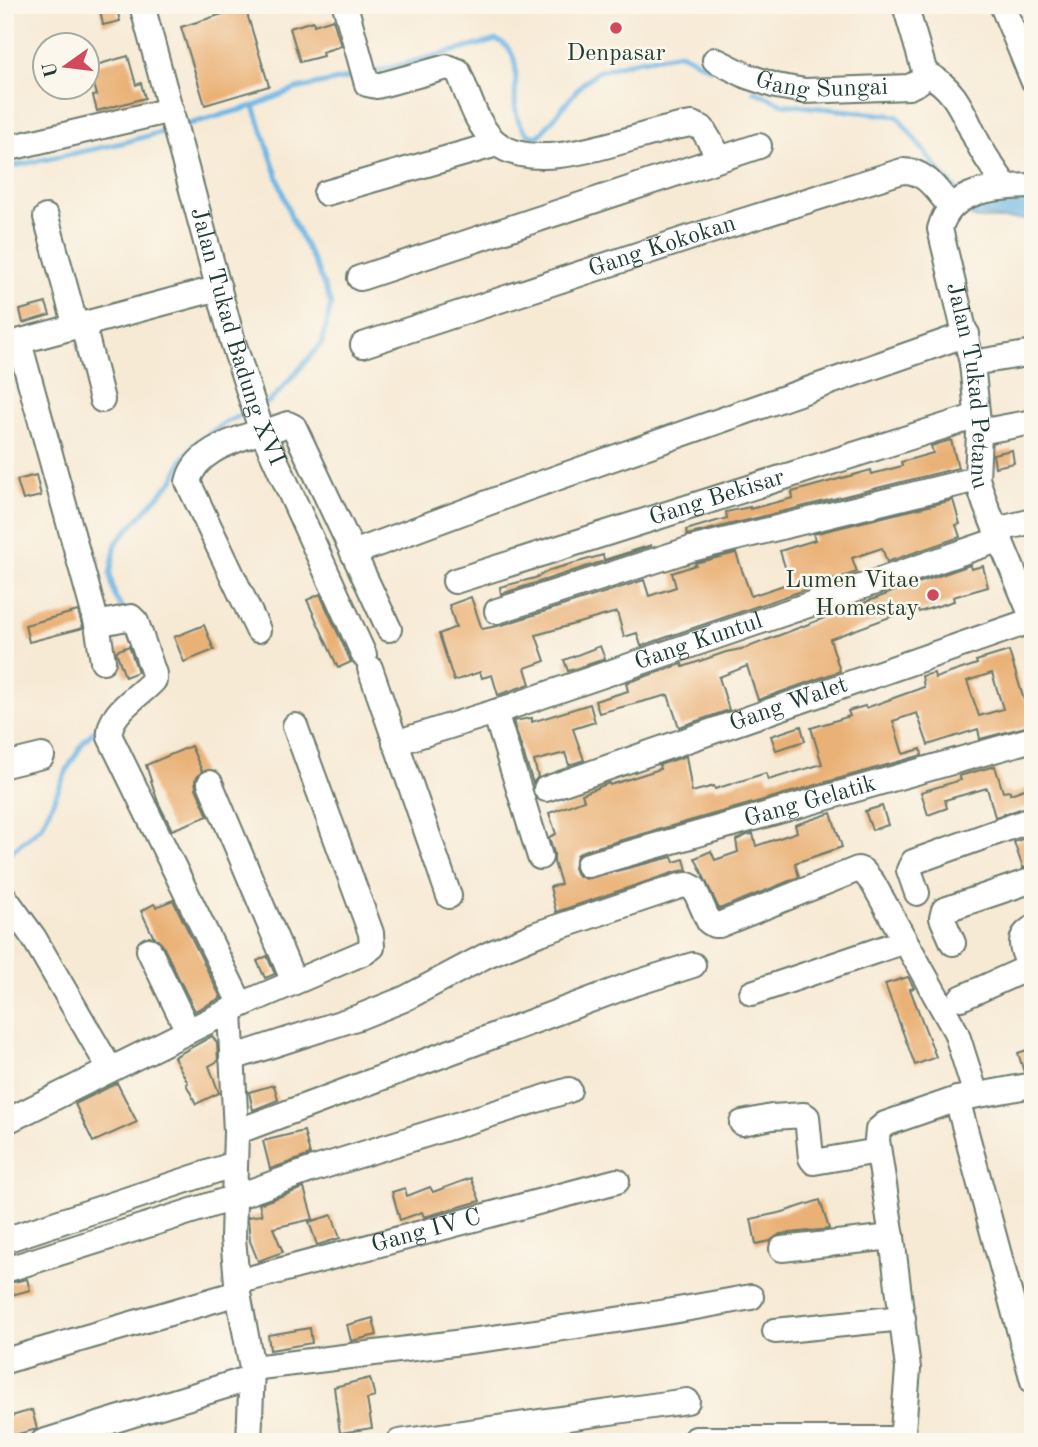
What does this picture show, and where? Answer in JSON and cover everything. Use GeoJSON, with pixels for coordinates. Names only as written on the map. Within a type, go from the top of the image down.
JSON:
{"type":"FeatureCollection","features":[{"type":"Feature","properties":{"kind":"street","name":"Jalan Tukad Badung XVI"},"geometry":{"type":"LineString","coordinates":[[142,5],[249,393],[367,662],[449,896]]}},
{"type":"Feature","properties":{"kind":"street"},"geometry":{"type":"LineString","coordinates":[[345,5],[367,84],[377,86],[447,67],[453,68],[458,71],[477,115],[497,144],[515,153],[540,158],[605,146],[692,124],[702,128],[720,158]]}},
{"type":"Feature","properties":{"kind":"street"},"geometry":{"type":"LineString","coordinates":[[905,5],[925,73],[937,78],[950,90],[969,120],[978,143],[1006,187]]}},
{"type":"Feature","properties":{"kind":"street"},"geometry":{"type":"LineString","coordinates":[[1002,5],[1033,80]]}},
{"type":"Feature","properties":{"kind":"street","name":"Gang Sungai"},"geometry":{"type":"LineString","coordinates":[[715,60],[747,76],[776,86],[805,91],[909,87],[919,82],[925,73]]}},
{"type":"Feature","properties":{"kind":"street"},"geometry":{"type":"LineString","coordinates":[[5,149],[172,115]]}},
{"type":"Feature","properties":{"kind":"street"},"geometry":{"type":"LineString","coordinates":[[326,194],[497,144]]}},
{"type":"Feature","properties":{"kind":"street"},"geometry":{"type":"LineString","coordinates":[[360,278],[759,146]]}},
{"type":"Feature","properties":{"kind":"street","name":"Gang Kokokan"},"geometry":{"type":"LineString","coordinates":[[363,345],[681,240],[902,171],[912,170],[923,175],[961,201]]}},
{"type":"Feature","properties":{"kind":"street"},"geometry":{"type":"LineString","coordinates":[[961,201],[1006,187],[1033,186]]}},
{"type":"Feature","properties":{"kind":"street","name":"Jalan Tukad Petanu"},"geometry":{"type":"LineString","coordinates":[[961,201],[942,218],[940,229],[972,363],[978,424],[977,479],[1033,619]]}},
{"type":"Feature","properties":{"kind":"street"},"geometry":{"type":"LineString","coordinates":[[46,217],[102,400]]}},
{"type":"Feature","properties":{"kind":"street"},"geometry":{"type":"LineString","coordinates":[[103,661],[113,621],[12,344],[219,288]]}},
{"type":"Feature","properties":{"kind":"street"},"geometry":{"type":"LineString","coordinates":[[353,553],[525,489],[967,334]]}},
{"type":"Feature","properties":{"kind":"street"},"geometry":{"type":"LineString","coordinates":[[972,363],[1033,353]]}},
{"type":"Feature","properties":{"kind":"street","name":"Gang Bekisar"},"geometry":{"type":"LineString","coordinates":[[455,581],[978,424],[1033,422]]}},
{"type":"Feature","properties":{"kind":"street"},"geometry":{"type":"LineString","coordinates":[[258,630],[188,482],[197,464],[218,448],[265,429],[288,424],[294,427],[389,629]]}},
{"type":"Feature","properties":{"kind":"street"},"geometry":{"type":"LineString","coordinates":[[497,611],[691,549],[977,479]]}},
{"type":"Feature","properties":{"kind":"street"},"geometry":{"type":"LineString","coordinates":[[1001,540],[1033,521]]}},
{"type":"Feature","properties":{"kind":"street"},"geometry":{"type":"LineString","coordinates":[[1001,540],[1033,537]]}},
{"type":"Feature","properties":{"kind":"street","name":"Gang Kuntul"},"geometry":{"type":"LineString","coordinates":[[396,743],[495,712],[1001,540]]}},
{"type":"Feature","properties":{"kind":"street","name":"Gang Walet"},"geometry":{"type":"LineString","coordinates":[[546,789],[1033,619]]}},
{"type":"Feature","properties":{"kind":"street"},"geometry":{"type":"LineString","coordinates":[[113,621],[136,622],[154,680],[120,711],[110,727],[110,737],[235,1008],[232,1059],[236,1132],[233,1238],[252,1373],[249,1442]]}},
{"type":"Feature","properties":{"kind":"street"},"geometry":{"type":"LineString","coordinates":[[495,712],[540,858]]}},
{"type":"Feature","properties":{"kind":"street"},"geometry":{"type":"LineString","coordinates":[[6,1119],[235,1008],[372,947],[373,943],[295,726]]}},
{"type":"Feature","properties":{"kind":"street","name":"Gang Gelatik"},"geometry":{"type":"LineString","coordinates":[[587,865],[1033,739]]}},
{"type":"Feature","properties":{"kind":"street"},"geometry":{"type":"LineString","coordinates":[[5,765],[42,756]]}},
{"type":"Feature","properties":{"kind":"street"},"geometry":{"type":"LineString","coordinates":[[209,783],[294,982]]}},
{"type":"Feature","properties":{"kind":"street"},"geometry":{"type":"LineString","coordinates":[[917,892],[909,870],[912,862],[1033,819]]}},
{"type":"Feature","properties":{"kind":"street"},"geometry":{"type":"LineString","coordinates":[[232,1059],[359,1017],[404,999],[487,956],[537,934],[680,886],[688,885],[694,888],[709,922],[719,925],[858,869],[863,871],[873,883],[956,1032],[966,1097],[1033,1381]]}},
{"type":"Feature","properties":{"kind":"street"},"geometry":{"type":"LineString","coordinates":[[953,943],[942,918],[944,910],[1033,880]]}},
{"type":"Feature","properties":{"kind":"street"},"geometry":{"type":"LineString","coordinates":[[5,898],[34,938],[110,1069]]}},
{"type":"Feature","properties":{"kind":"street"},"geometry":{"type":"LineString","coordinates":[[961,998],[1031,970],[1021,939],[1024,933],[1033,928]]}},
{"type":"Feature","properties":{"kind":"street"},"geometry":{"type":"LineString","coordinates":[[752,993],[905,941]]}},
{"type":"Feature","properties":{"kind":"street"},"geometry":{"type":"LineString","coordinates":[[149,950],[188,1031]]}},
{"type":"Feature","properties":{"kind":"street"},"geometry":{"type":"LineString","coordinates":[[236,1132],[630,985],[693,965]]}},
{"type":"Feature","properties":{"kind":"street"},"geometry":{"type":"LineString","coordinates":[[696,1439],[902,1440],[908,1369],[892,1237],[878,1151],[880,1127],[966,1097],[1033,1085]]}},
{"type":"Feature","properties":{"kind":"street"},"geometry":{"type":"LineString","coordinates":[[5,1270],[569,1090]]}},
{"type":"Feature","properties":{"kind":"street"},"geometry":{"type":"LineString","coordinates":[[742,1124],[772,1117],[804,1115],[807,1117],[811,1158],[814,1162],[878,1151]]}},
{"type":"Feature","properties":{"kind":"street"},"geometry":{"type":"LineString","coordinates":[[5,1240],[235,1164]]}},
{"type":"Feature","properties":{"kind":"street","name":"Gang IV C"},"geometry":{"type":"LineString","coordinates":[[5,1361],[238,1287],[617,1181]]}},
{"type":"Feature","properties":{"kind":"street"},"geometry":{"type":"LineString","coordinates":[[782,1248],[892,1237]]}},
{"type":"Feature","properties":{"kind":"street"},"geometry":{"type":"LineString","coordinates":[[43,1442],[252,1373],[637,1319],[751,1297]]}},
{"type":"Feature","properties":{"kind":"street"},"geometry":{"type":"LineString","coordinates":[[775,1331],[903,1318]]}},
{"type":"Feature","properties":{"kind":"street"},"geometry":{"type":"LineString","coordinates":[[399,1442],[687,1401]]}},
{"type":"Feature","properties":{"kind":"water"},"geometry":{"type":"Polygon","coordinates":[[[1033,196],[1033,219],[977,219],[963,210],[992,199],[1033,196]]]}},
{"type":"Feature","properties":{"kind":"building"},"geometry":{"type":"Polygon","coordinates":[[[99,5],[116,5],[120,21],[103,25],[99,5]]]}},
{"type":"Feature","properties":{"kind":"building"},"geometry":{"type":"Polygon","coordinates":[[[245,7],[269,86],[205,105],[181,27],[245,7]]]}},
{"type":"Feature","properties":{"kind":"building"},"geometry":{"type":"Polygon","coordinates":[[[333,19],[341,46],[322,52],[323,56],[300,62],[290,28],[313,21],[314,25],[333,19]]]}},
{"type":"Feature","properties":{"kind":"building"},"geometry":{"type":"Polygon","coordinates":[[[128,56],[136,85],[141,83],[145,98],[97,111],[95,102],[102,102],[102,63],[128,56]]]}},
{"type":"Feature","properties":{"kind":"building"},"geometry":{"type":"Polygon","coordinates":[[[46,303],[50,315],[23,323],[20,310],[46,303]]]}},
{"type":"Feature","properties":{"kind":"building"},"geometry":{"type":"Polygon","coordinates":[[[951,440],[958,468],[687,535],[686,530],[727,518],[726,512],[793,498],[792,492],[871,470],[872,474],[902,466],[901,462],[933,453],[931,446],[951,440]]]}},
{"type":"Feature","properties":{"kind":"building"},"geometry":{"type":"Polygon","coordinates":[[[1012,450],[1014,463],[995,467],[993,454],[1012,450]]]}},
{"type":"Feature","properties":{"kind":"building"},"geometry":{"type":"Polygon","coordinates":[[[36,475],[41,496],[23,500],[17,480],[36,475]]]}},
{"type":"Feature","properties":{"kind":"building"},"geometry":{"type":"Polygon","coordinates":[[[953,500],[960,524],[956,525],[960,537],[887,562],[882,548],[852,558],[857,572],[641,646],[637,633],[624,637],[617,612],[536,635],[545,661],[525,668],[530,684],[498,695],[492,675],[482,678],[480,672],[454,681],[439,634],[456,627],[449,605],[471,597],[482,629],[644,580],[649,596],[676,587],[672,573],[696,565],[695,563],[736,553],[751,596],[790,583],[780,551],[815,540],[813,534],[953,500]]]}},
{"type":"Feature","properties":{"kind":"building"},"geometry":{"type":"Polygon","coordinates":[[[651,545],[501,594],[500,587],[535,578],[550,570],[603,555],[604,560],[651,545]]]}},
{"type":"Feature","properties":{"kind":"building"},"geometry":{"type":"Polygon","coordinates":[[[970,565],[971,569],[983,566],[988,587],[953,597],[954,601],[919,612],[917,607],[830,639],[840,671],[758,700],[747,666],[719,677],[729,710],[679,727],[668,695],[599,713],[595,701],[628,691],[626,683],[682,664],[683,667],[746,648],[970,565]]]}},
{"type":"Feature","properties":{"kind":"building"},"geometry":{"type":"Polygon","coordinates":[[[320,594],[351,662],[338,668],[307,600],[320,594]]]}},
{"type":"Feature","properties":{"kind":"building"},"geometry":{"type":"Polygon","coordinates":[[[78,611],[83,628],[29,642],[25,625],[78,611]]]}},
{"type":"Feature","properties":{"kind":"building"},"geometry":{"type":"Polygon","coordinates":[[[204,625],[214,650],[184,662],[174,637],[204,625]]]}},
{"type":"Feature","properties":{"kind":"building"},"geometry":{"type":"Polygon","coordinates":[[[129,646],[138,672],[125,677],[116,651],[129,646]]]}},
{"type":"Feature","properties":{"kind":"building"},"geometry":{"type":"Polygon","coordinates":[[[600,646],[605,659],[568,671],[564,660],[600,646]]]}},
{"type":"Feature","properties":{"kind":"building"},"geometry":{"type":"Polygon","coordinates":[[[1009,651],[1024,700],[1029,699],[1033,711],[1033,725],[980,739],[978,729],[928,745],[917,713],[893,721],[903,754],[921,749],[922,755],[583,851],[577,855],[574,868],[577,875],[585,879],[672,857],[674,862],[684,859],[687,870],[556,912],[550,887],[561,884],[549,837],[556,834],[549,813],[584,800],[582,794],[609,783],[610,785],[660,769],[659,765],[686,756],[692,792],[714,786],[715,789],[766,773],[768,780],[822,764],[811,728],[850,716],[848,711],[865,706],[866,708],[924,687],[922,676],[934,673],[935,678],[977,664],[976,661],[1009,651]],[[992,673],[967,681],[979,716],[1003,709],[992,673]]]}},
{"type":"Feature","properties":{"kind":"building"},"geometry":{"type":"Polygon","coordinates":[[[590,704],[595,722],[573,729],[584,760],[569,765],[565,753],[534,761],[538,777],[533,783],[513,721],[532,718],[532,722],[590,704]]]}},
{"type":"Feature","properties":{"kind":"building"},"geometry":{"type":"Polygon","coordinates":[[[801,726],[805,741],[776,750],[771,736],[801,726]]]}},
{"type":"Feature","properties":{"kind":"building"},"geometry":{"type":"Polygon","coordinates":[[[191,746],[202,771],[195,780],[196,788],[208,816],[172,830],[158,802],[146,765],[191,746]]]}},
{"type":"Feature","properties":{"kind":"building"},"geometry":{"type":"Polygon","coordinates":[[[995,766],[1003,792],[1010,791],[1010,794],[1033,786],[1033,805],[995,817],[987,788],[945,800],[947,808],[928,815],[921,792],[961,780],[959,776],[995,766]]]}},
{"type":"Feature","properties":{"kind":"building"},"geometry":{"type":"Polygon","coordinates":[[[882,806],[888,825],[872,830],[865,811],[882,806]]]}},
{"type":"Feature","properties":{"kind":"building"},"geometry":{"type":"Polygon","coordinates":[[[831,813],[842,847],[795,863],[799,877],[719,909],[695,858],[711,851],[715,860],[738,852],[736,840],[747,835],[753,834],[756,846],[797,832],[795,825],[831,813]]]}},
{"type":"Feature","properties":{"kind":"building"},"geometry":{"type":"Polygon","coordinates":[[[1033,835],[1033,866],[1023,868],[1014,842],[1033,835]]]}},
{"type":"Feature","properties":{"kind":"building"},"geometry":{"type":"Polygon","coordinates":[[[173,900],[221,998],[195,1011],[162,944],[153,936],[141,911],[154,904],[156,907],[173,900]]]}},
{"type":"Feature","properties":{"kind":"building"},"geometry":{"type":"Polygon","coordinates":[[[267,956],[275,974],[265,978],[257,961],[267,956]]]}},
{"type":"Feature","properties":{"kind":"building"},"geometry":{"type":"Polygon","coordinates":[[[908,977],[936,1057],[915,1065],[885,984],[908,977]]]}},
{"type":"Feature","properties":{"kind":"building"},"geometry":{"type":"Polygon","coordinates":[[[212,1036],[217,1043],[218,1061],[209,1066],[219,1093],[196,1104],[174,1057],[212,1036]]]}},
{"type":"Feature","properties":{"kind":"building"},"geometry":{"type":"Polygon","coordinates":[[[1033,1048],[1033,1070],[1024,1072],[1018,1053],[1033,1048]]]}},
{"type":"Feature","properties":{"kind":"building"},"geometry":{"type":"Polygon","coordinates":[[[117,1083],[137,1122],[93,1142],[75,1104],[117,1083]]]}},
{"type":"Feature","properties":{"kind":"building"},"geometry":{"type":"Polygon","coordinates":[[[274,1085],[278,1100],[253,1110],[249,1092],[274,1085]]]}},
{"type":"Feature","properties":{"kind":"building"},"geometry":{"type":"Polygon","coordinates":[[[304,1131],[310,1155],[270,1169],[263,1141],[304,1131]]]}},
{"type":"Feature","properties":{"kind":"building"},"geometry":{"type":"Polygon","coordinates":[[[471,1178],[480,1201],[424,1217],[422,1212],[400,1220],[392,1192],[405,1188],[407,1196],[430,1187],[433,1192],[471,1178]]]}},
{"type":"Feature","properties":{"kind":"building"},"geometry":{"type":"Polygon","coordinates":[[[304,1188],[313,1219],[273,1228],[283,1252],[258,1261],[250,1241],[248,1217],[262,1215],[259,1204],[304,1188]]]}},
{"type":"Feature","properties":{"kind":"building"},"geometry":{"type":"Polygon","coordinates":[[[820,1200],[829,1229],[780,1234],[770,1241],[756,1244],[751,1219],[820,1200]]]}},
{"type":"Feature","properties":{"kind":"building"},"geometry":{"type":"Polygon","coordinates":[[[332,1215],[340,1238],[317,1245],[309,1222],[332,1215]]]}},
{"type":"Feature","properties":{"kind":"building"},"geometry":{"type":"Polygon","coordinates":[[[27,1279],[30,1290],[5,1297],[5,1284],[27,1279]]]}},
{"type":"Feature","properties":{"kind":"building"},"geometry":{"type":"Polygon","coordinates":[[[373,1318],[377,1335],[351,1341],[347,1325],[373,1318]]]}},
{"type":"Feature","properties":{"kind":"building"},"geometry":{"type":"Polygon","coordinates":[[[310,1328],[312,1343],[270,1350],[268,1335],[310,1328]]]}},
{"type":"Feature","properties":{"kind":"building"},"geometry":{"type":"Polygon","coordinates":[[[370,1378],[375,1397],[367,1399],[372,1428],[340,1433],[334,1387],[370,1378]]]}},
{"type":"Feature","properties":{"kind":"building"},"geometry":{"type":"Polygon","coordinates":[[[32,1410],[37,1429],[7,1437],[5,1418],[32,1410]]]}},
{"type":"Feature","properties":{"kind":"waterway"},"geometry":{"type":"LineString","coordinates":[[370,73],[497,40],[508,49],[514,59],[516,113],[521,125],[531,136],[539,136],[582,84],[597,72],[635,61],[681,53],[711,69]]}},
{"type":"Feature","properties":{"kind":"waterway"},"geometry":{"type":"LineString","coordinates":[[182,126],[254,106],[296,89],[357,76]]}},
{"type":"Feature","properties":{"kind":"waterway"},"geometry":{"type":"LineString","coordinates":[[754,91],[783,104],[897,116],[947,181],[959,192]]}},
{"type":"Feature","properties":{"kind":"waterway"},"geometry":{"type":"LineString","coordinates":[[254,106],[291,217],[317,268],[331,304],[322,343],[279,392],[262,405]]}},
{"type":"Feature","properties":{"kind":"waterway"},"geometry":{"type":"LineString","coordinates":[[5,168],[169,130]]}},
{"type":"Feature","properties":{"kind":"waterway"},"geometry":{"type":"LineString","coordinates":[[124,611],[115,596],[110,575],[116,543],[173,480],[183,459],[196,443],[226,422],[250,411]]}},
{"type":"Feature","properties":{"kind":"waterway"},"geometry":{"type":"LineString","coordinates":[[5,857],[42,826],[68,768],[84,741],[102,723]]}},
{"type":"Feature","properties":{"kind":"place","name":"Denpasar"},"geometry":{"type":"Point","coordinates":[616,28]}},
{"type":"Feature","properties":{"kind":"place","name":"Lumen Vitae Homestay"},"geometry":{"type":"Point","coordinates":[933,595]}}]}
